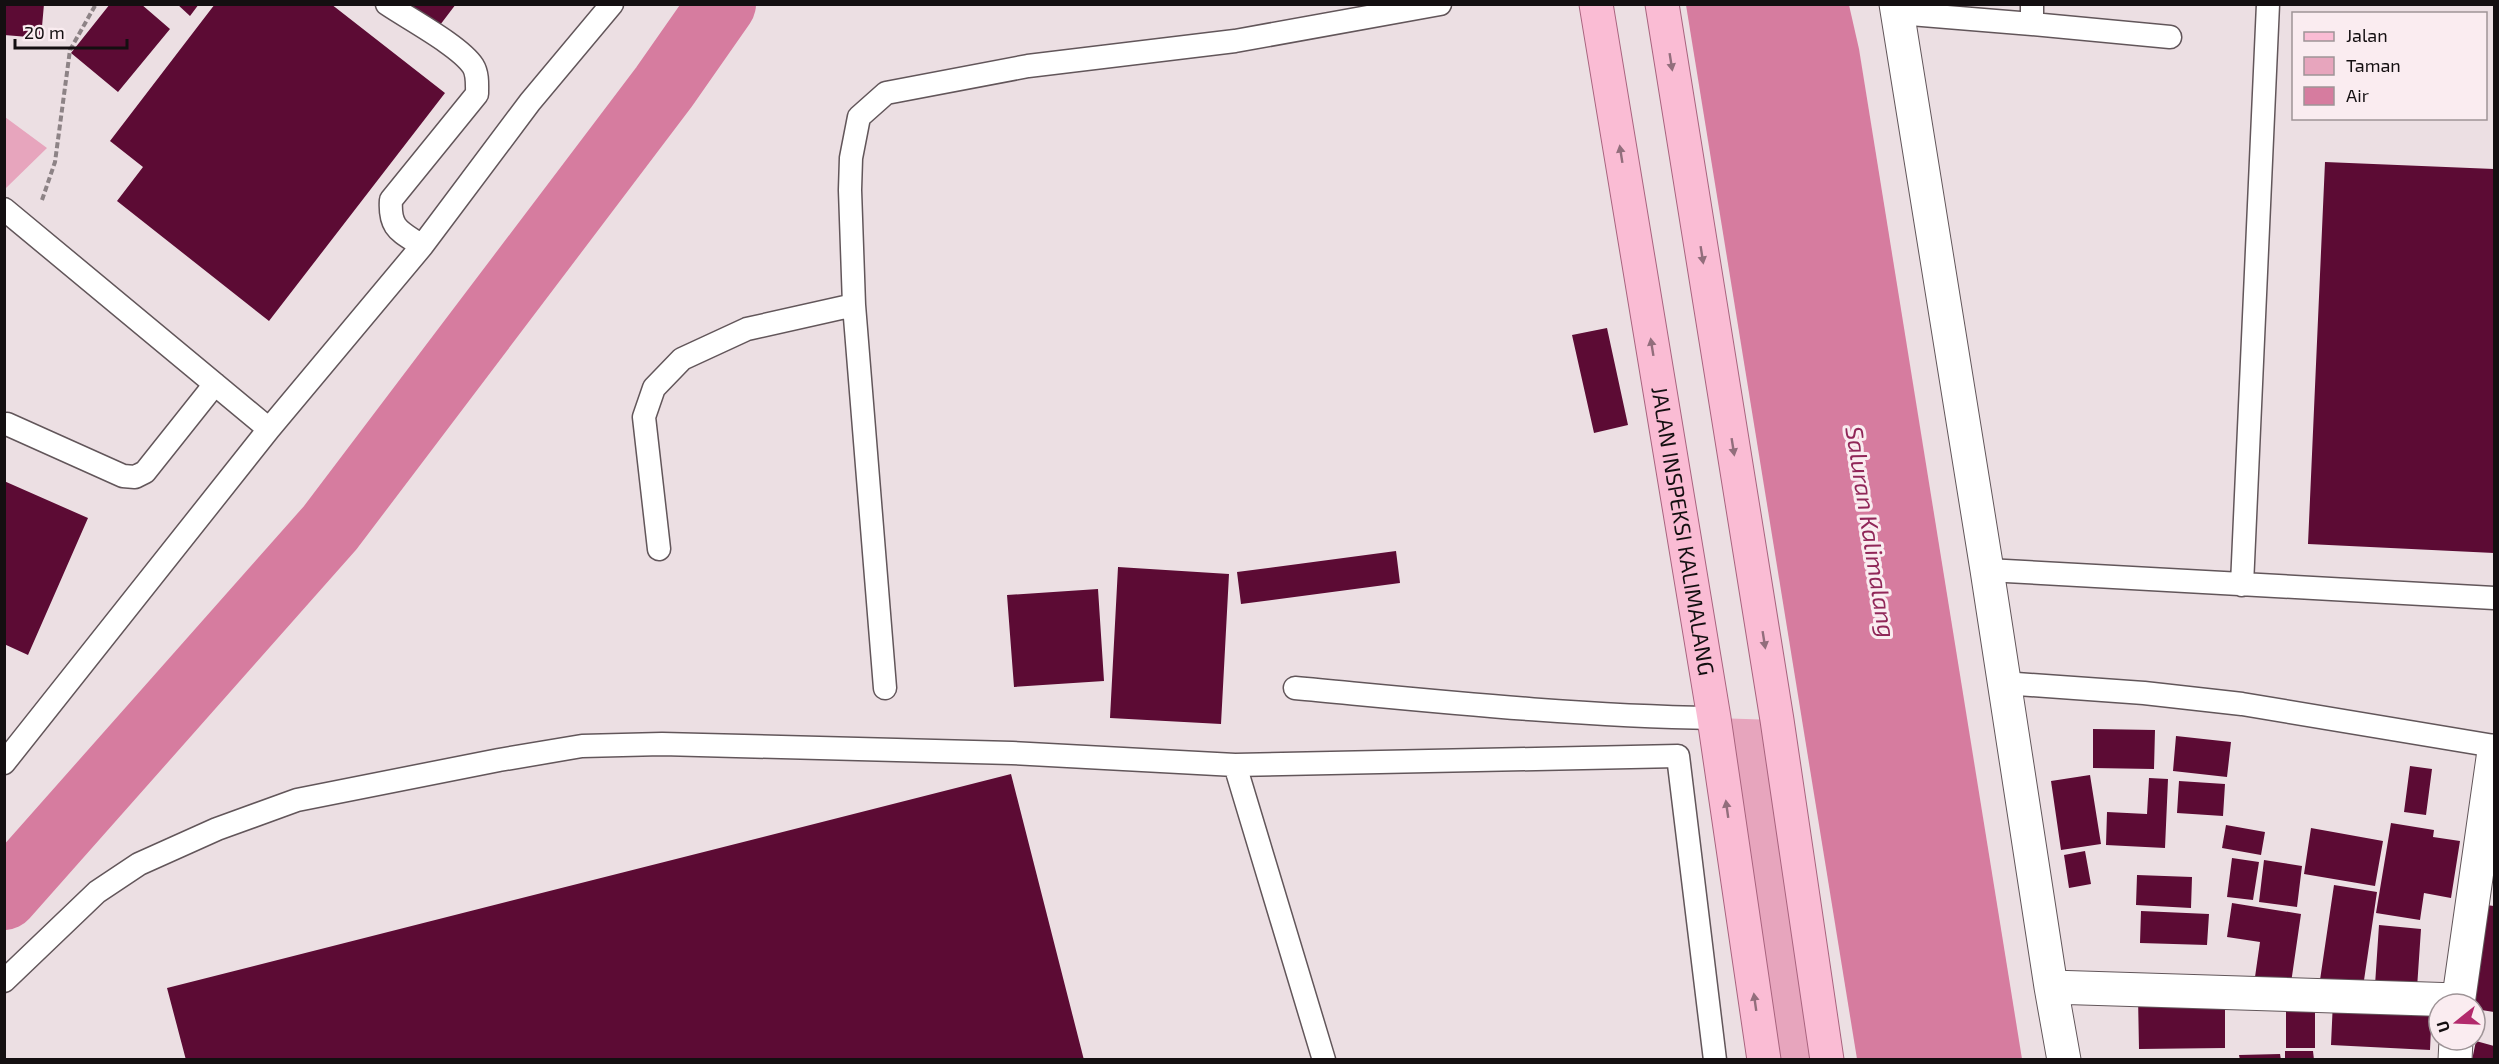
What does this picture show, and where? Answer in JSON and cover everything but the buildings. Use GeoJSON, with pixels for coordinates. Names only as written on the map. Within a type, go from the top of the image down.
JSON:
{"type":"FeatureCollection","features":[{"type":"Feature","properties":{"kind":"main road","name":"JALAN INSPEKSI KALIMALANG"},"geometry":{"type":"LineString","coordinates":[[1596,4],[1714,718],[1764,1059]]}},
{"type":"Feature","properties":{"kind":"main road"},"geometry":{"type":"LineString","coordinates":[[1662,4],[1777,720],[1827,1059]]}},
{"type":"Feature","properties":{"kind":"street"},"geometry":{"type":"LineString","coordinates":[[1897,9],[2064,1059]]}},
{"type":"Feature","properties":{"kind":"street"},"geometry":{"type":"LineString","coordinates":[[2459,992],[2494,751]]}},
{"type":"Feature","properties":{"kind":"street"},"geometry":{"type":"LineString","coordinates":[[2051,987],[2427,1001]]}},
{"type":"Feature","properties":{"kind":"lane"},"geometry":{"type":"LineString","coordinates":[[387,4],[461,53],[473,67],[477,81],[477,94],[391,200],[390,216],[395,228],[422,246]]}},
{"type":"Feature","properties":{"kind":"lane"},"geometry":{"type":"LineString","coordinates":[[4,764],[269,429],[422,246],[530,102],[612,4]]}},
{"type":"Feature","properties":{"kind":"lane"},"geometry":{"type":"LineString","coordinates":[[885,688],[854,305],[850,190],[851,158],[859,117],[886,93],[1028,66],[1235,41],[1440,4]]}},
{"type":"Feature","properties":{"kind":"lane"},"geometry":{"type":"LineString","coordinates":[[2242,585],[2268,4]]}},
{"type":"Feature","properties":{"kind":"lane"},"geometry":{"type":"LineString","coordinates":[[1897,9],[2032,14],[2170,37]]}},
{"type":"Feature","properties":{"kind":"lane"},"geometry":{"type":"LineString","coordinates":[[4,209],[269,429]]}},
{"type":"Feature","properties":{"kind":"lane"},"geometry":{"type":"LineString","coordinates":[[659,549],[644,417],[654,388],[682,359],[747,329],[854,305]]}},
{"type":"Feature","properties":{"kind":"lane"},"geometry":{"type":"LineString","coordinates":[[7,424],[123,476],[135,477],[146,472],[215,384]]}},
{"type":"Feature","properties":{"kind":"lane"},"geometry":{"type":"LineString","coordinates":[[1987,570],[2494,598]]}},
{"type":"Feature","properties":{"kind":"lane"},"geometry":{"type":"LineString","coordinates":[[2003,683],[2144,693],[2241,704],[2494,746]]}},
{"type":"Feature","properties":{"kind":"lane"},"geometry":{"type":"LineString","coordinates":[[1296,688],[1495,706],[1654,717],[1714,718]]}},
{"type":"Feature","properties":{"kind":"lane"},"geometry":{"type":"LineString","coordinates":[[4,981],[97,892],[139,864],[208,833],[297,800],[582,746],[662,744],[1012,753],[1235,765],[1678,756],[1715,1059]]}},
{"type":"Feature","properties":{"kind":"lane"},"geometry":{"type":"LineString","coordinates":[[1235,765],[1324,1059]]}},
{"type":"Feature","properties":{"kind":"path"},"geometry":{"type":"LineString","coordinates":[[32,232],[55,162],[70,50],[96,4]]}},
{"type":"Feature","properties":{"kind":"green space"},"geometry":{"type":"Polygon","coordinates":[[[5,117],[47,148],[5,189],[5,117]]]}},
{"type":"Feature","properties":{"kind":"green space"},"geometry":{"type":"Polygon","coordinates":[[[1714,718],[1777,720],[1827,1059],[1764,1059],[1714,718]]]}},
{"type":"Feature","properties":{"kind":"water","name":"Saluran Kalimalang"},"geometry":{"type":"Polygon","coordinates":[[[1686,5],[1849,5],[1859,49],[2022,1059],[1857,1059],[1686,5]]]}},
{"type":"Feature","properties":{"kind":"waterway"},"geometry":{"type":"LineString","coordinates":[[4,896],[330,528],[664,87],[722,4]]}}]}
